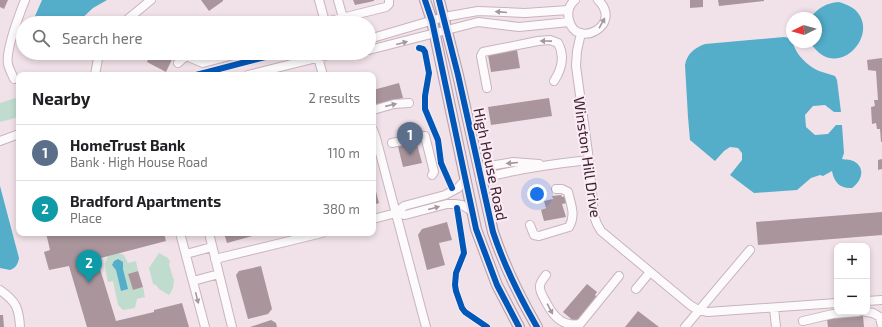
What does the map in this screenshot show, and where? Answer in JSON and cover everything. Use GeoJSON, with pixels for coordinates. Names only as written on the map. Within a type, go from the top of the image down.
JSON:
{"type":"FeatureCollection","features":[{"type":"Feature","properties":{"kind":"main road","name":"High House Road"},"geometry":{"type":"LineString","coordinates":[[425,0],[432,21],[478,235],[490,270],[504,302],[519,327]]}},
{"type":"Feature","properties":{"kind":"main road","name":"High House Road"},"geometry":{"type":"LineString","coordinates":[[439,0],[458,75],[493,232],[500,254],[514,285],[536,327]]}},
{"type":"Feature","properties":{"kind":"street"},"geometry":{"type":"LineString","coordinates":[[18,16],[25,0]]}},
{"type":"Feature","properties":{"kind":"street"},"geometry":{"type":"LineString","coordinates":[[132,16],[151,0]]}},
{"type":"Feature","properties":{"kind":"street"},"geometry":{"type":"LineString","coordinates":[[319,0],[322,16]]}},
{"type":"Feature","properties":{"kind":"street"},"geometry":{"type":"LineString","coordinates":[[338,0],[342,16]]}},
{"type":"Feature","properties":{"kind":"street"},"geometry":{"type":"LineString","coordinates":[[351,16],[386,7],[389,4],[389,0]]}},
{"type":"Feature","properties":{"kind":"street"},"geometry":{"type":"LineString","coordinates":[[575,0],[568,10],[569,22],[576,30],[586,34],[596,31],[604,24],[606,14],[605,9],[598,0]]}},
{"type":"Feature","properties":{"kind":"street"},"geometry":{"type":"LineString","coordinates":[[376,37],[444,17],[478,11],[525,13],[568,10]]}},
{"type":"Feature","properties":{"kind":"street"},"geometry":{"type":"LineString","coordinates":[[376,48],[478,22],[519,26],[569,22]]}},
{"type":"Feature","properties":{"kind":"street"},"geometry":{"type":"LineString","coordinates":[[14,79],[8,64],[9,49],[16,23]]}},
{"type":"Feature","properties":{"kind":"street","name":"Winston Hill Drive"},"geometry":{"type":"LineString","coordinates":[[581,33],[577,51],[576,66],[589,160],[594,216],[597,224],[601,231],[698,310]]}},
{"type":"Feature","properties":{"kind":"street"},"geometry":{"type":"LineString","coordinates":[[487,88],[481,56],[484,52],[538,41],[550,40],[558,43],[562,49],[560,72],[554,81]]}},
{"type":"Feature","properties":{"kind":"street"},"geometry":{"type":"LineString","coordinates":[[96,72],[98,60]]}},
{"type":"Feature","properties":{"kind":"street"},"geometry":{"type":"LineString","coordinates":[[178,63],[181,60]]}},
{"type":"Feature","properties":{"kind":"street"},"geometry":{"type":"LineString","coordinates":[[196,60],[203,63],[214,60]]}},
{"type":"Feature","properties":{"kind":"street"},"geometry":{"type":"LineString","coordinates":[[259,72],[303,60]]}},
{"type":"Feature","properties":{"kind":"street"},"geometry":{"type":"LineString","coordinates":[[319,60],[321,72]]}},
{"type":"Feature","properties":{"kind":"street"},"geometry":{"type":"LineString","coordinates":[[376,109],[394,104],[409,103]]}},
{"type":"Feature","properties":{"kind":"street"},"geometry":{"type":"LineString","coordinates":[[0,141],[16,135]]}},
{"type":"Feature","properties":{"kind":"street"},"geometry":{"type":"LineString","coordinates":[[392,143],[425,136],[434,172],[432,176]]}},
{"type":"Feature","properties":{"kind":"street"},"geometry":{"type":"LineString","coordinates":[[376,138],[426,327]]}},
{"type":"Feature","properties":{"kind":"street"},"geometry":{"type":"LineString","coordinates":[[480,179],[546,164],[589,160]]}},
{"type":"Feature","properties":{"kind":"street"},"geometry":{"type":"LineString","coordinates":[[478,168],[513,162],[546,164]]}},
{"type":"Feature","properties":{"kind":"street"},"geometry":{"type":"LineString","coordinates":[[376,218],[396,213],[404,206],[453,192],[465,180]]}},
{"type":"Feature","properties":{"kind":"street"},"geometry":{"type":"LineString","coordinates":[[530,225],[534,235],[539,236],[569,228],[572,223],[559,189]]}},
{"type":"Feature","properties":{"kind":"street"},"geometry":{"type":"LineString","coordinates":[[396,213],[405,215],[447,204],[462,205],[472,211]]}},
{"type":"Feature","properties":{"kind":"street"},"geometry":{"type":"LineString","coordinates":[[181,236],[205,327]]}},
{"type":"Feature","properties":{"kind":"street"},"geometry":{"type":"LineString","coordinates":[[210,236],[232,327]]}},
{"type":"Feature","properties":{"kind":"street"},"geometry":{"type":"LineString","coordinates":[[215,260],[310,236]]}},
{"type":"Feature","properties":{"kind":"street"},"geometry":{"type":"LineString","coordinates":[[186,254],[212,247]]}},
{"type":"Feature","properties":{"kind":"street"},"geometry":{"type":"LineString","coordinates":[[685,327],[750,250]]}},
{"type":"Feature","properties":{"kind":"street"},"geometry":{"type":"LineString","coordinates":[[636,289],[650,272]]}},
{"type":"Feature","properties":{"kind":"street"},"geometry":{"type":"LineString","coordinates":[[193,281],[219,274]]}},
{"type":"Feature","properties":{"kind":"street"},"geometry":{"type":"LineString","coordinates":[[546,275],[540,282],[540,292],[558,322],[566,326],[580,324],[619,276]]}},
{"type":"Feature","properties":{"kind":"street"},"geometry":{"type":"LineString","coordinates":[[0,290],[10,297],[18,308],[20,327]]}},
{"type":"Feature","properties":{"kind":"street"},"geometry":{"type":"LineString","coordinates":[[870,301],[882,300]]}},
{"type":"Feature","properties":{"kind":"street"},"geometry":{"type":"LineString","coordinates":[[698,310],[708,312],[834,303]]}},
{"type":"Feature","properties":{"kind":"street"},"geometry":{"type":"LineString","coordinates":[[774,308],[776,327]]}},
{"type":"Feature","properties":{"kind":"street"},"geometry":{"type":"LineString","coordinates":[[870,313],[876,314],[880,317],[882,327]]}},
{"type":"Feature","properties":{"kind":"street"},"geometry":{"type":"LineString","coordinates":[[803,321],[834,314]]}},
{"type":"Feature","properties":{"kind":"green space"},"geometry":{"type":"Polygon","coordinates":[[[16,98],[16,118],[0,122],[0,103],[16,98]]]}},
{"type":"Feature","properties":{"kind":"green space"},"geometry":{"type":"Polygon","coordinates":[[[118,253],[124,255],[128,263],[136,261],[138,271],[128,274],[133,290],[143,287],[145,297],[137,299],[135,308],[123,310],[118,305],[113,281],[108,282],[105,269],[106,259],[108,256],[118,253]]]}},
{"type":"Feature","properties":{"kind":"green space"},"geometry":{"type":"Polygon","coordinates":[[[159,253],[168,258],[170,262],[169,264],[174,279],[173,288],[169,295],[153,284],[149,268],[159,253]]]}},
{"type":"Feature","properties":{"kind":"water"},"geometry":{"type":"Polygon","coordinates":[[[42,0],[107,0],[93,8],[84,16],[35,16],[42,0]]]}},
{"type":"Feature","properties":{"kind":"water"},"geometry":{"type":"Polygon","coordinates":[[[839,2],[852,7],[858,13],[863,23],[862,34],[858,44],[851,52],[841,57],[831,58],[820,54],[815,48],[822,48],[822,12],[815,12],[830,4],[839,2]]]}},
{"type":"Feature","properties":{"kind":"water"},"geometry":{"type":"Polygon","coordinates":[[[784,37],[786,38],[786,48],[795,48],[810,66],[816,70],[835,76],[837,80],[841,112],[834,112],[825,105],[813,106],[805,115],[806,127],[815,135],[828,134],[836,125],[842,125],[844,153],[842,159],[850,160],[858,165],[861,175],[858,182],[852,188],[841,186],[834,178],[832,171],[823,176],[820,175],[811,178],[797,190],[754,193],[730,175],[742,160],[742,153],[738,148],[730,147],[715,161],[690,140],[685,65],[687,58],[692,52],[705,44],[784,37]]]}},
{"type":"Feature","properties":{"kind":"water"},"geometry":{"type":"Polygon","coordinates":[[[0,186],[19,258],[16,266],[10,270],[0,268],[0,186]]]}},
{"type":"Feature","properties":{"kind":"water"},"geometry":{"type":"Polygon","coordinates":[[[118,259],[123,262],[123,269],[128,289],[121,291],[116,270],[112,265],[114,261],[118,259]]]}},
{"type":"Feature","properties":{"kind":"building"},"geometry":{"type":"Polygon","coordinates":[[[0,0],[8,0],[4,9],[0,7],[0,0]]]}},
{"type":"Feature","properties":{"kind":"building"},"geometry":{"type":"Polygon","coordinates":[[[201,0],[223,0],[223,1],[209,11],[201,0]]]}},
{"type":"Feature","properties":{"kind":"building"},"geometry":{"type":"Polygon","coordinates":[[[353,0],[374,0],[374,1],[355,5],[353,0]]]}},
{"type":"Feature","properties":{"kind":"building"},"geometry":{"type":"Polygon","coordinates":[[[690,0],[703,0],[703,7],[690,8],[690,0]]]}},
{"type":"Feature","properties":{"kind":"building"},"geometry":{"type":"Polygon","coordinates":[[[718,0],[764,0],[764,1],[719,6],[718,0]]]}},
{"type":"Feature","properties":{"kind":"building"},"geometry":{"type":"Polygon","coordinates":[[[517,50],[520,68],[491,72],[488,55],[517,50]]]}},
{"type":"Feature","properties":{"kind":"building"},"geometry":{"type":"Polygon","coordinates":[[[882,58],[881,142],[880,129],[877,129],[876,123],[872,124],[871,107],[875,106],[874,100],[878,100],[876,71],[868,70],[867,60],[882,58]]]}},
{"type":"Feature","properties":{"kind":"building"},"geometry":{"type":"Polygon","coordinates":[[[148,60],[172,60],[166,72],[147,62],[148,60]]]}},
{"type":"Feature","properties":{"kind":"building"},"geometry":{"type":"Polygon","coordinates":[[[399,83],[403,98],[376,104],[376,89],[399,83]]]}},
{"type":"Feature","properties":{"kind":"building"},"geometry":{"type":"Polygon","coordinates":[[[549,98],[552,116],[491,125],[488,107],[549,98]]]}},
{"type":"Feature","properties":{"kind":"building"},"geometry":{"type":"Polygon","coordinates":[[[403,136],[406,147],[417,144],[422,163],[403,167],[396,138],[403,136]]]}},
{"type":"Feature","properties":{"kind":"building"},"geometry":{"type":"Polygon","coordinates":[[[882,159],[882,169],[878,170],[878,160],[882,159]]]}},
{"type":"Feature","properties":{"kind":"building"},"geometry":{"type":"Polygon","coordinates":[[[376,192],[379,203],[376,204],[376,192]]]}},
{"type":"Feature","properties":{"kind":"building"},"geometry":{"type":"Polygon","coordinates":[[[561,195],[562,197],[569,195],[571,202],[562,204],[566,217],[544,221],[541,210],[546,208],[544,201],[553,199],[552,196],[561,195]]]}},
{"type":"Feature","properties":{"kind":"building"},"geometry":{"type":"Polygon","coordinates":[[[882,212],[882,235],[758,245],[756,222],[882,212]]]}},
{"type":"Feature","properties":{"kind":"building"},"geometry":{"type":"Polygon","coordinates":[[[447,222],[452,240],[439,243],[445,265],[427,270],[418,235],[422,229],[447,222]]]}},
{"type":"Feature","properties":{"kind":"building"},"geometry":{"type":"Polygon","coordinates":[[[47,236],[165,236],[166,241],[97,259],[116,321],[154,312],[154,310],[182,303],[189,327],[87,327],[69,266],[49,270],[44,252],[50,250],[47,236]]]}},
{"type":"Feature","properties":{"kind":"building"},"geometry":{"type":"Polygon","coordinates":[[[225,236],[252,236],[227,243],[225,236]]]}},
{"type":"Feature","properties":{"kind":"building"},"geometry":{"type":"Polygon","coordinates":[[[261,266],[272,309],[268,314],[248,319],[236,275],[239,271],[261,266]]]}},
{"type":"Feature","properties":{"kind":"building"},"geometry":{"type":"Polygon","coordinates":[[[138,271],[143,287],[133,290],[128,274],[138,271]]]}},
{"type":"Feature","properties":{"kind":"building"},"geometry":{"type":"Polygon","coordinates":[[[587,284],[597,292],[595,295],[598,298],[586,313],[584,312],[576,323],[563,312],[587,284]]]}},
{"type":"Feature","properties":{"kind":"building"},"geometry":{"type":"Polygon","coordinates":[[[638,311],[659,327],[625,327],[638,311]]]}},
{"type":"Feature","properties":{"kind":"building"},"geometry":{"type":"Polygon","coordinates":[[[0,315],[3,315],[4,327],[0,327],[0,315]]]}},
{"type":"Feature","properties":{"kind":"building"},"geometry":{"type":"Polygon","coordinates":[[[851,315],[851,317],[863,316],[864,327],[828,327],[827,319],[833,319],[832,317],[851,315]]]}},
{"type":"Feature","properties":{"kind":"building"},"geometry":{"type":"Polygon","coordinates":[[[271,320],[276,323],[277,327],[250,327],[271,320]]]}},
{"type":"Feature","properties":{"kind":"cycle path"},"geometry":{"type":"LineString","coordinates":[[425,0],[432,21],[476,229],[497,285],[519,327]]}},
{"type":"Feature","properties":{"kind":"cycle path"},"geometry":{"type":"LineString","coordinates":[[439,0],[458,75],[493,232],[512,280],[537,327]]}},
{"type":"Feature","properties":{"kind":"cycle path"},"geometry":{"type":"LineString","coordinates":[[419,48],[423,49],[425,52],[429,73],[425,96],[425,109],[438,140],[441,163],[452,188]]}},
{"type":"Feature","properties":{"kind":"cycle path"},"geometry":{"type":"LineString","coordinates":[[208,72],[254,60]]}},
{"type":"Feature","properties":{"kind":"cycle path"},"geometry":{"type":"LineString","coordinates":[[457,208],[464,253],[456,273],[456,291],[465,312],[487,327]]}},
{"type":"Feature","properties":{"kind":"place","name":"HomeTrust Bank"},"geometry":{"type":"Point","coordinates":[410,155]}},
{"type":"Feature","properties":{"kind":"place","name":"Bradford Apartments"},"geometry":{"type":"Point","coordinates":[89,283]}}]}
